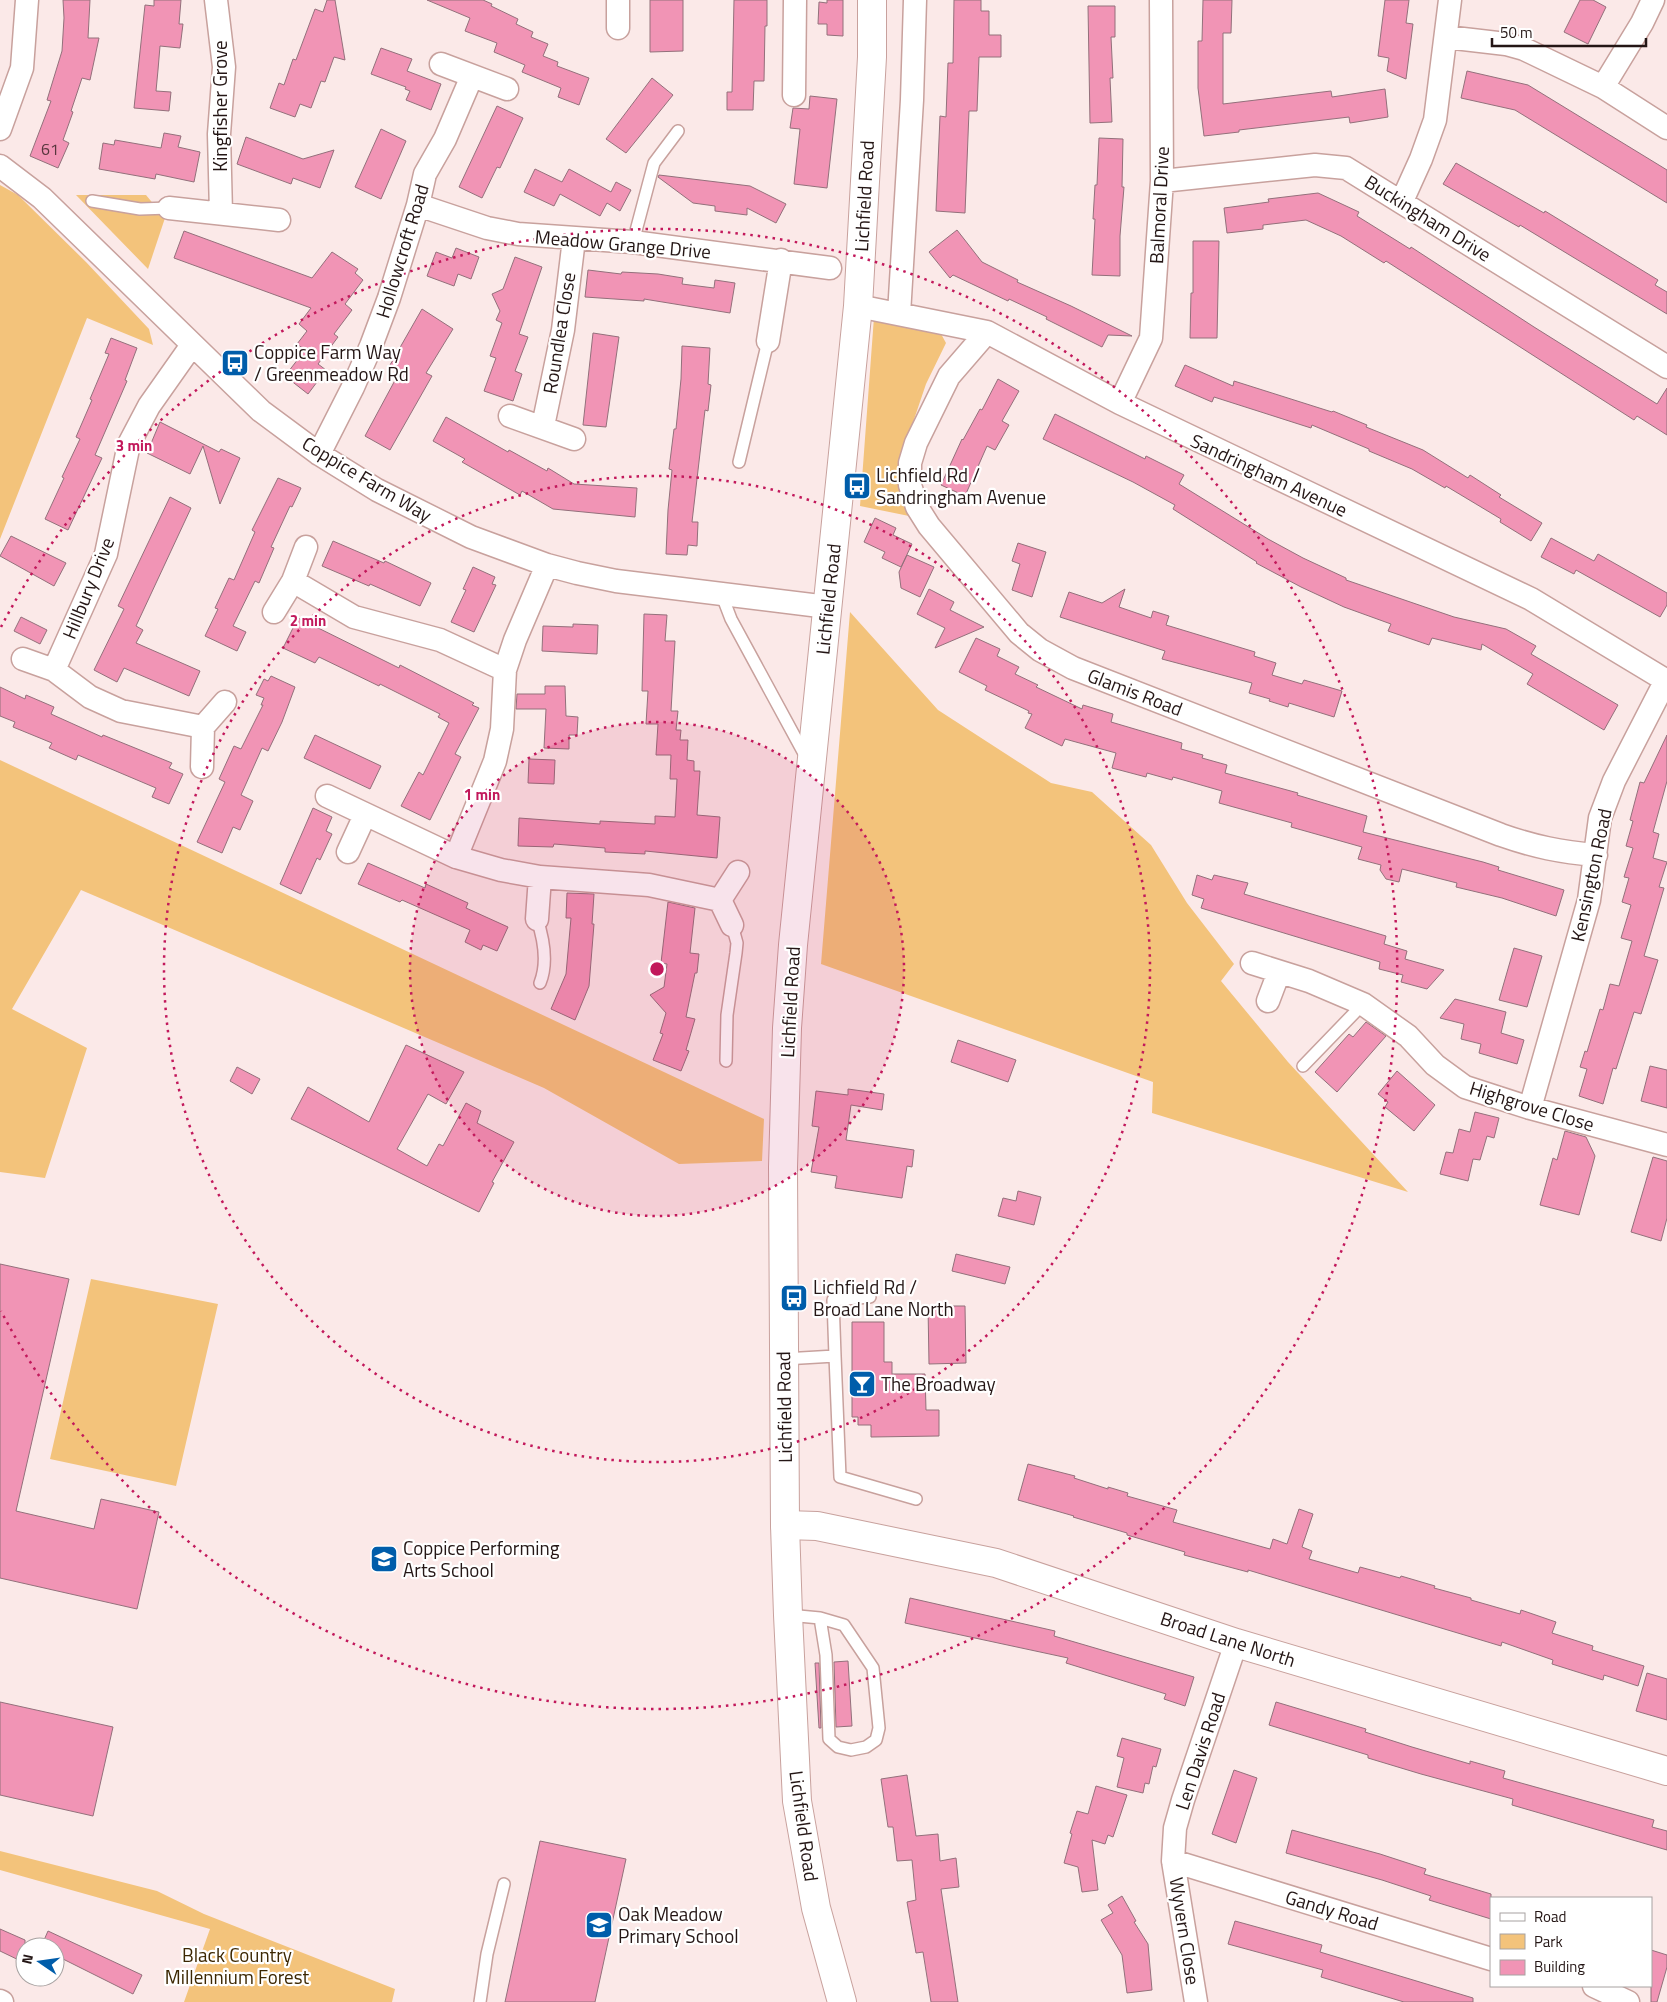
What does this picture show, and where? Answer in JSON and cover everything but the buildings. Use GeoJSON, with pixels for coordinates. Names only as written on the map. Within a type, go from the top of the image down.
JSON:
{"type":"FeatureCollection","features":[{"type":"Feature","properties":{"kind":"main road","name":"Lichfield Road"},"geometry":{"type":"LineString","coordinates":[[842,2002],[816,1908],[797,1801],[785,1525],[783,1167],[787,1028],[793,946],[858,306],[872,57],[872,0]]}},
{"type":"Feature","properties":{"kind":"main road","name":"Broad Lane North"},"geometry":{"type":"LineString","coordinates":[[785,1525],[817,1526],[996,1563],[1236,1643],[1667,1771]]}},
{"type":"Feature","properties":{"kind":"street"},"geometry":{"type":"LineString","coordinates":[[0,129],[22,68],[27,0]]}},
{"type":"Feature","properties":{"kind":"street","name":"Kingfisher Grove"},"geometry":{"type":"LineString","coordinates":[[216,0],[224,67],[219,134],[221,213]]}},
{"type":"Feature","properties":{"kind":"street"},"geometry":{"type":"LineString","coordinates":[[618,0],[618,28]]}},
{"type":"Feature","properties":{"kind":"street"},"geometry":{"type":"LineString","coordinates":[[794,95],[795,0]]}},
{"type":"Feature","properties":{"kind":"street"},"geometry":{"type":"LineString","coordinates":[[899,314],[912,100],[914,0]]}},
{"type":"Feature","properties":{"kind":"street","name":"Balmoral Drive"},"geometry":{"type":"LineString","coordinates":[[1120,403],[1152,338],[1162,181],[1161,0]]}},
{"type":"Feature","properties":{"kind":"street"},"geometry":{"type":"LineString","coordinates":[[1402,201],[1421,159],[1435,120],[1450,0]]}},
{"type":"Feature","properties":{"kind":"street"},"geometry":{"type":"LineString","coordinates":[[1603,87],[1642,23],[1653,0]]}},
{"type":"Feature","properties":{"kind":"street"},"geometry":{"type":"LineString","coordinates":[[1446,36],[1506,44],[1524,49],[1603,87],[1667,128]]}},
{"type":"Feature","properties":{"kind":"street"},"geometry":{"type":"LineString","coordinates":[[441,64],[507,89]]}},
{"type":"Feature","properties":{"kind":"street","name":"Hollowcroft Road"},"geometry":{"type":"LineString","coordinates":[[319,454],[372,346],[418,205],[425,174],[445,139],[472,76]]}},
{"type":"Feature","properties":{"kind":"street","name":"Buckingham Drive"},"geometry":{"type":"LineString","coordinates":[[1162,181],[1315,165],[1346,168],[1667,366]]}},
{"type":"Feature","properties":{"kind":"street","name":"Coppice Farm Way"},"geometry":{"type":"LineString","coordinates":[[0,166],[42,198],[261,411],[319,454],[377,490],[471,537],[546,565],[616,581],[828,607]]}},
{"type":"Feature","properties":{"kind":"street","name":"Meadow Grange Drive"},"geometry":{"type":"LineString","coordinates":[[418,205],[487,228],[518,234],[633,242],[781,260],[830,268]]}},
{"type":"Feature","properties":{"kind":"street"},"geometry":{"type":"LineString","coordinates":[[169,208],[279,220]]}},
{"type":"Feature","properties":{"kind":"street","name":"Roundlea Close"},"geometry":{"type":"LineString","coordinates":[[543,426],[563,330],[574,239]]}},
{"type":"Feature","properties":{"kind":"street"},"geometry":{"type":"LineString","coordinates":[[768,341],[781,260]]}},
{"type":"Feature","properties":{"kind":"street","name":"Sandringham Avenue"},"geometry":{"type":"LineString","coordinates":[[858,306],[987,332],[1120,403],[1530,599],[1666,680]]}},
{"type":"Feature","properties":{"kind":"street","name":"Glamis Road"},"geometry":{"type":"LineString","coordinates":[[987,332],[949,376],[916,443],[910,463],[910,485],[917,507],[929,526],[1019,633],[1040,650],[1073,668],[1501,835],[1532,846],[1596,855]]}},
{"type":"Feature","properties":{"kind":"street","name":"Hillbury Drive"},"geometry":{"type":"LineString","coordinates":[[54,670],[106,554],[128,444],[149,406],[192,345]]}},
{"type":"Feature","properties":{"kind":"street"},"geometry":{"type":"LineString","coordinates":[[510,416],[543,426],[574,439]]}},
{"type":"Feature","properties":{"kind":"street"},"geometry":{"type":"LineString","coordinates":[[274,612],[293,581],[306,547]]}},
{"type":"Feature","properties":{"kind":"street"},"geometry":{"type":"LineString","coordinates":[[456,857],[495,761],[502,729],[504,670],[546,565]]}},
{"type":"Feature","properties":{"kind":"street"},"geometry":{"type":"LineString","coordinates":[[293,581],[354,617],[440,640],[504,670]]}},
{"type":"Feature","properties":{"kind":"street"},"geometry":{"type":"LineString","coordinates":[[23,658],[54,670],[90,697],[121,711],[203,727]]}},
{"type":"Feature","properties":{"kind":"street","name":"Kensington Road"},"geometry":{"type":"LineString","coordinates":[[1530,1108],[1590,900],[1600,818],[1614,782],[1666,680]]}},
{"type":"Feature","properties":{"kind":"street"},"geometry":{"type":"LineString","coordinates":[[202,768],[203,727],[225,702]]}},
{"type":"Feature","properties":{"kind":"street"},"geometry":{"type":"LineString","coordinates":[[327,796],[456,857],[501,870],[540,877],[649,885],[720,900]]}},
{"type":"Feature","properties":{"kind":"street"},"geometry":{"type":"LineString","coordinates":[[348,852],[365,815]]}},
{"type":"Feature","properties":{"kind":"street"},"geometry":{"type":"LineString","coordinates":[[720,900],[738,872]]}},
{"type":"Feature","properties":{"kind":"street"},"geometry":{"type":"LineString","coordinates":[[536,919],[540,877]]}},
{"type":"Feature","properties":{"kind":"street"},"geometry":{"type":"LineString","coordinates":[[720,900],[732,925]]}},
{"type":"Feature","properties":{"kind":"street","name":"Highgrove Close"},"geometry":{"type":"LineString","coordinates":[[1252,962],[1309,981],[1363,1004],[1408,1036],[1435,1065],[1465,1087],[1530,1108],[1667,1145]]}},
{"type":"Feature","properties":{"kind":"street"},"geometry":{"type":"LineString","coordinates":[[1268,1001],[1279,972]]}},
{"type":"Feature","properties":{"kind":"street","name":"Len Davis Road"},"geometry":{"type":"LineString","coordinates":[[1173,1861],[1174,1828],[1236,1643]]}},
{"type":"Feature","properties":{"kind":"street","name":"Gandy Road"},"geometry":{"type":"LineString","coordinates":[[1173,1861],[1490,1959]]}},
{"type":"Feature","properties":{"kind":"street","name":"Wyvern Close"},"geometry":{"type":"LineString","coordinates":[[1173,1861],[1196,2002]]}},
{"type":"Feature","properties":{"kind":"street"},"geometry":{"type":"LineString","coordinates":[[1596,1987],[1628,2002]]}},
{"type":"Feature","properties":{"kind":"lane"},"geometry":{"type":"LineString","coordinates":[[633,242],[654,164],[678,131]]}},
{"type":"Feature","properties":{"kind":"lane"},"geometry":{"type":"LineString","coordinates":[[92,201],[140,209],[169,208]]}},
{"type":"Feature","properties":{"kind":"lane"},"geometry":{"type":"LineString","coordinates":[[739,462],[768,341]]}},
{"type":"Feature","properties":{"kind":"lane"},"geometry":{"type":"LineString","coordinates":[[721,593],[731,619],[810,765]]}},
{"type":"Feature","properties":{"kind":"lane"},"geometry":{"type":"LineString","coordinates":[[536,919],[544,949],[545,970],[540,983]]}},
{"type":"Feature","properties":{"kind":"lane"},"geometry":{"type":"LineString","coordinates":[[726,1061],[727,1015],[737,943],[732,925]]}},
{"type":"Feature","properties":{"kind":"lane"},"geometry":{"type":"LineString","coordinates":[[1303,1066],[1363,1004]]}},
{"type":"Feature","properties":{"kind":"lane"},"geometry":{"type":"LineString","coordinates":[[870,1297],[833,1300],[840,1477],[916,1499]]}},
{"type":"Feature","properties":{"kind":"lane"},"geometry":{"type":"LineString","coordinates":[[784,1359],[835,1356]]}},
{"type":"Feature","properties":{"kind":"lane"},"geometry":{"type":"LineString","coordinates":[[788,1615],[820,1618],[844,1624],[873,1668],[879,1728],[876,1740],[866,1747],[851,1750],[838,1747],[829,1739],[826,1655],[820,1618]]}},
{"type":"Feature","properties":{"kind":"lane"},"geometry":{"type":"LineString","coordinates":[[480,2002],[487,1954],[504,1884]]}},
{"type":"Feature","properties":{"kind":"green space"},"geometry":{"type":"Polygon","coordinates":[[[0,185],[18,195],[86,262],[149,329],[153,345],[87,318],[0,539],[0,185]]]}},
{"type":"Feature","properties":{"kind":"green space"},"geometry":{"type":"Polygon","coordinates":[[[76,195],[146,195],[165,218],[148,269],[76,195]]]}},
{"type":"Feature","properties":{"kind":"green space"},"geometry":{"type":"Polygon","coordinates":[[[874,317],[940,332],[946,343],[926,384],[903,452],[899,490],[909,516],[860,506],[874,317]]]}},
{"type":"Feature","properties":{"kind":"green space"},"geometry":{"type":"Polygon","coordinates":[[[850,612],[938,710],[1051,783],[1092,792],[1151,845],[1187,903],[1234,964],[1221,981],[1288,1062],[1408,1192],[1152,1113],[1153,1082],[821,964],[850,612]]]}},
{"type":"Feature","properties":{"kind":"green space"},"geometry":{"type":"Polygon","coordinates":[[[0,760],[764,1119],[762,1161],[679,1164],[544,1088],[81,890],[12,1009],[87,1048],[45,1178],[0,1172],[0,760]]]}},
{"type":"Feature","properties":{"kind":"green space"},"geometry":{"type":"Polygon","coordinates":[[[91,1279],[218,1304],[176,1486],[50,1459],[91,1279]]]}},
{"type":"Feature","properties":{"kind":"green space","name":"Black Country Millennium Forest"},"geometry":{"type":"Polygon","coordinates":[[[0,1851],[157,1891],[204,1914],[395,1989],[392,2002],[184,2002],[210,1929],[0,1870],[0,1851]]]}},
{"type":"Feature","properties":{"kind":"place","name":"Coppice Farm Way / Greenmeadow Rd"},"geometry":{"type":"Point","coordinates":[235,363]}},
{"type":"Feature","properties":{"kind":"place","name":"Lichfield Rd / Sandringham Avenue"},"geometry":{"type":"Point","coordinates":[857,486]}},
{"type":"Feature","properties":{"kind":"place","name":"Lichfield Rd / Broad Lane North"},"geometry":{"type":"Point","coordinates":[794,1298]}},
{"type":"Feature","properties":{"kind":"place","name":"The Broadway"},"geometry":{"type":"Point","coordinates":[862,1384]}},
{"type":"Feature","properties":{"kind":"place","name":"Coppice Performing Arts School"},"geometry":{"type":"Point","coordinates":[384,1559]}},
{"type":"Feature","properties":{"kind":"place","name":"Oak Meadow Primary School"},"geometry":{"type":"Point","coordinates":[599,1925]}}]}
